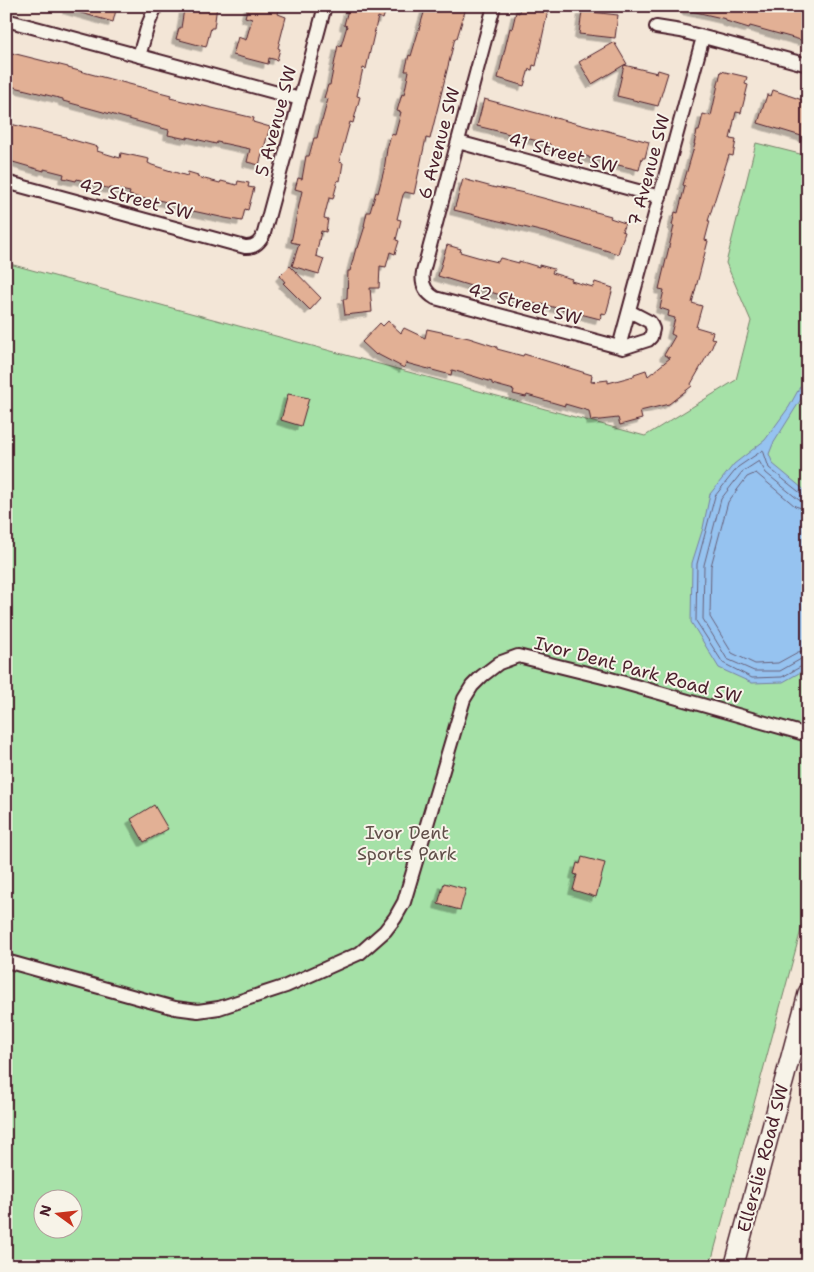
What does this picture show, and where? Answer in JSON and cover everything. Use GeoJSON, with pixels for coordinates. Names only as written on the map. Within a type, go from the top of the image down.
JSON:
{"type":"FeatureCollection","features":[{"type":"Feature","properties":{"kind":"main road","name":"Ellerslie Road SW"},"geometry":{"type":"LineString","coordinates":[[734,1266],[808,992]]}},
{"type":"Feature","properties":{"kind":"street"},"geometry":{"type":"LineString","coordinates":[[140,56],[148,25],[156,6]]}},
{"type":"Feature","properties":{"kind":"street","name":"5 Avenue SW"},"geometry":{"type":"LineString","coordinates":[[257,244],[264,233],[325,6]]}},
{"type":"Feature","properties":{"kind":"street","name":"6 Avenue SW"},"geometry":{"type":"LineString","coordinates":[[425,289],[423,272],[494,6]]}},
{"type":"Feature","properties":{"kind":"street"},"geometry":{"type":"LineString","coordinates":[[6,20],[300,99]]}},
{"type":"Feature","properties":{"kind":"street"},"geometry":{"type":"LineString","coordinates":[[656,27],[703,37],[808,65]]}},
{"type":"Feature","properties":{"kind":"street","name":"7 Avenue SW"},"geometry":{"type":"LineString","coordinates":[[619,347],[703,37]]}},
{"type":"Feature","properties":{"kind":"street","name":"41 Street SW"},"geometry":{"type":"LineString","coordinates":[[458,142],[660,197]]}},
{"type":"Feature","properties":{"kind":"street","name":"42 Street SW"},"geometry":{"type":"LineString","coordinates":[[6,182],[249,248],[257,244]]}},
{"type":"Feature","properties":{"kind":"street","name":"42 Street SW"},"geometry":{"type":"LineString","coordinates":[[425,289],[435,298],[619,347]]}},
{"type":"Feature","properties":{"kind":"street"},"geometry":{"type":"LineString","coordinates":[[619,347],[642,343],[648,340],[652,334],[653,329],[650,322],[629,311]]}},
{"type":"Feature","properties":{"kind":"street","name":"Ivor Dent Park Road SW"},"geometry":{"type":"LineString","coordinates":[[6,961],[176,1008],[198,1011],[219,1008],[286,986],[360,953],[385,931],[404,902],[464,699],[472,686],[482,676],[499,663],[518,656],[589,673],[808,734]]}},
{"type":"Feature","properties":{"kind":"green space","name":"Ivor Dent Sports Park"},"geometry":{"type":"Polygon","coordinates":[[[756,143],[808,156],[808,904],[710,1266],[6,1266],[6,263],[645,436],[736,380],[751,321],[726,263],[756,143]]]}},
{"type":"Feature","properties":{"kind":"water"},"geometry":{"type":"Polygon","coordinates":[[[808,368],[808,388],[773,444],[769,454],[773,464],[808,493],[808,668],[783,682],[752,683],[719,668],[691,622],[692,563],[703,528],[710,494],[734,464],[765,440],[789,407],[807,374],[808,368]]]}},
{"type":"Feature","properties":{"kind":"building"},"geometry":{"type":"Polygon","coordinates":[[[68,6],[102,6],[116,10],[113,22],[67,9],[68,6]]]}},
{"type":"Feature","properties":{"kind":"building"},"geometry":{"type":"Polygon","coordinates":[[[189,6],[217,6],[214,28],[211,28],[206,47],[176,39],[179,28],[181,28],[184,9],[188,10],[189,6]]]}},
{"type":"Feature","properties":{"kind":"building"},"geometry":{"type":"Polygon","coordinates":[[[248,6],[280,6],[278,14],[286,17],[277,60],[269,58],[268,64],[233,55],[238,37],[246,40],[252,19],[245,17],[248,6]]]}},
{"type":"Feature","properties":{"kind":"building"},"geometry":{"type":"Polygon","coordinates":[[[349,6],[378,6],[386,9],[383,19],[378,17],[366,69],[363,68],[357,96],[360,97],[353,123],[350,122],[339,162],[343,163],[340,181],[338,180],[333,199],[329,198],[324,218],[328,219],[326,232],[321,231],[316,256],[324,259],[319,274],[292,266],[299,244],[291,242],[302,191],[295,189],[298,178],[302,179],[306,156],[309,156],[314,138],[317,138],[328,99],[324,98],[328,85],[330,85],[338,45],[341,46],[347,26],[344,25],[349,6]]]}},
{"type":"Feature","properties":{"kind":"building"},"geometry":{"type":"Polygon","coordinates":[[[426,6],[457,6],[466,8],[457,38],[455,38],[430,139],[426,138],[414,194],[405,192],[403,195],[397,219],[401,220],[396,240],[399,241],[395,254],[390,252],[386,267],[380,266],[379,288],[370,288],[372,312],[345,315],[343,299],[347,299],[348,271],[350,271],[356,248],[358,248],[367,212],[370,212],[376,192],[378,193],[391,134],[395,135],[401,112],[397,111],[402,94],[404,95],[409,71],[405,71],[409,55],[411,56],[426,6]]]}},
{"type":"Feature","properties":{"kind":"building"},"geometry":{"type":"Polygon","coordinates":[[[520,6],[549,6],[536,66],[533,65],[532,70],[529,69],[524,86],[498,78],[510,28],[512,29],[516,12],[519,13],[520,6]]]}},
{"type":"Feature","properties":{"kind":"building"},"geometry":{"type":"Polygon","coordinates":[[[687,6],[789,6],[795,8],[795,11],[808,14],[808,42],[750,26],[749,28],[726,21],[726,19],[687,10],[687,6]]]}},
{"type":"Feature","properties":{"kind":"building"},"geometry":{"type":"Polygon","coordinates":[[[582,11],[618,15],[615,38],[579,34],[582,11]]]}},
{"type":"Feature","properties":{"kind":"building"},"geometry":{"type":"Polygon","coordinates":[[[614,42],[627,64],[592,84],[579,62],[614,42]]]}},
{"type":"Feature","properties":{"kind":"building"},"geometry":{"type":"Polygon","coordinates":[[[12,53],[171,95],[170,98],[254,118],[253,122],[270,127],[259,165],[247,162],[250,149],[168,135],[169,130],[63,101],[63,99],[6,85],[6,54],[12,55],[12,53]]]}},
{"type":"Feature","properties":{"kind":"building"},"geometry":{"type":"Polygon","coordinates":[[[624,65],[657,73],[658,70],[668,73],[658,106],[617,96],[624,65]]]}},
{"type":"Feature","properties":{"kind":"building"},"geometry":{"type":"Polygon","coordinates":[[[721,71],[747,77],[745,84],[748,85],[741,113],[736,112],[730,139],[736,140],[733,156],[729,155],[708,221],[710,221],[705,240],[708,241],[692,303],[702,306],[696,327],[713,332],[711,338],[715,339],[691,384],[692,386],[669,404],[640,411],[642,419],[620,425],[618,418],[591,421],[589,411],[527,395],[526,397],[513,394],[514,390],[452,370],[451,375],[406,363],[404,368],[376,355],[362,342],[380,323],[383,326],[388,321],[401,333],[404,328],[425,338],[427,329],[469,338],[497,347],[497,349],[523,356],[524,354],[592,375],[591,382],[608,380],[608,383],[634,376],[634,374],[646,370],[648,376],[670,358],[664,355],[675,336],[671,334],[675,318],[668,316],[669,311],[660,308],[664,290],[659,289],[674,226],[672,225],[675,212],[678,213],[697,131],[699,131],[703,114],[711,116],[721,71]]]}},
{"type":"Feature","properties":{"kind":"building"},"geometry":{"type":"Polygon","coordinates":[[[773,90],[808,102],[808,138],[758,123],[767,95],[771,96],[773,90]]]}},
{"type":"Feature","properties":{"kind":"building"},"geometry":{"type":"Polygon","coordinates":[[[484,99],[649,142],[645,158],[642,158],[639,170],[550,147],[550,144],[477,126],[484,99]]]}},
{"type":"Feature","properties":{"kind":"building"},"geometry":{"type":"Polygon","coordinates":[[[6,123],[66,137],[98,147],[97,151],[120,158],[121,153],[149,159],[148,163],[152,165],[187,176],[188,172],[198,175],[197,177],[220,183],[221,181],[237,185],[238,181],[249,183],[248,187],[254,188],[248,210],[245,209],[242,221],[225,218],[179,208],[180,205],[129,195],[130,192],[110,189],[77,179],[76,181],[63,178],[64,174],[44,169],[44,171],[6,160],[6,123]]]}},
{"type":"Feature","properties":{"kind":"building"},"geometry":{"type":"Polygon","coordinates":[[[463,179],[611,216],[610,218],[625,223],[622,231],[625,232],[618,254],[548,233],[454,210],[463,179]]]}},
{"type":"Feature","properties":{"kind":"building"},"geometry":{"type":"Polygon","coordinates":[[[447,245],[461,249],[460,252],[481,258],[498,262],[500,258],[539,267],[539,265],[554,269],[552,273],[572,279],[571,281],[593,287],[595,282],[613,288],[606,314],[602,313],[600,319],[541,304],[520,301],[438,276],[447,245]]]}},
{"type":"Feature","properties":{"kind":"building"},"geometry":{"type":"Polygon","coordinates":[[[290,266],[321,298],[310,310],[283,283],[285,282],[280,276],[290,266]]]}},
{"type":"Feature","properties":{"kind":"building"},"geometry":{"type":"Polygon","coordinates":[[[288,394],[309,398],[301,426],[281,420],[288,394]]]}},
{"type":"Feature","properties":{"kind":"building"},"geometry":{"type":"Polygon","coordinates":[[[154,805],[168,829],[144,842],[131,819],[154,805]]]}},
{"type":"Feature","properties":{"kind":"building"},"geometry":{"type":"Polygon","coordinates":[[[582,857],[605,863],[596,897],[573,890],[577,875],[574,874],[577,863],[580,864],[582,857]]]}},
{"type":"Feature","properties":{"kind":"building"},"geometry":{"type":"Polygon","coordinates":[[[444,883],[466,889],[460,910],[438,904],[444,883]]]}}]}
